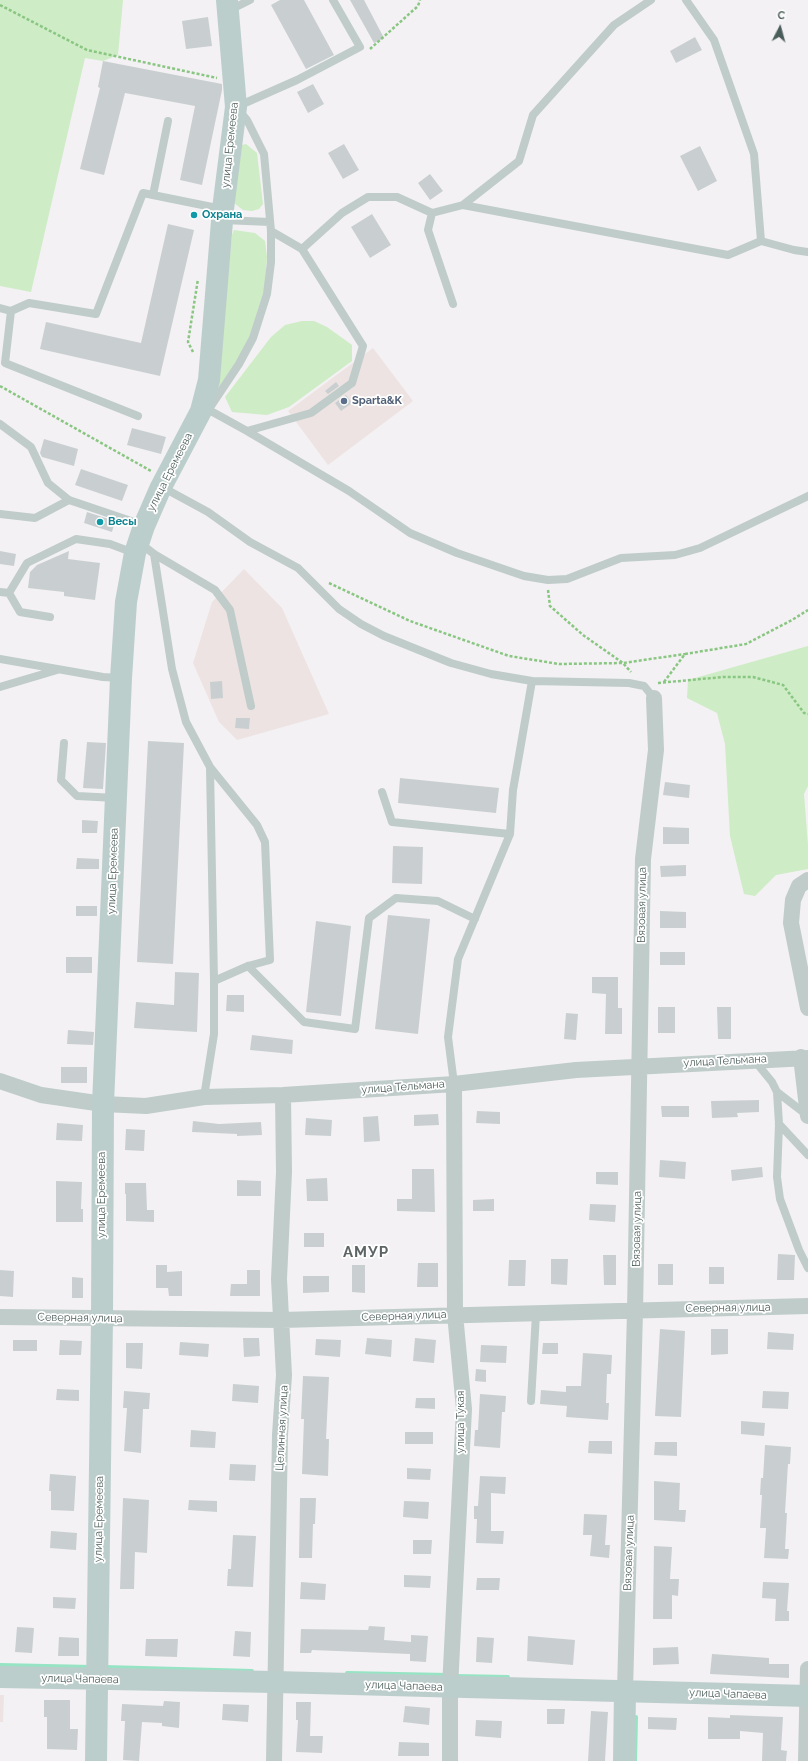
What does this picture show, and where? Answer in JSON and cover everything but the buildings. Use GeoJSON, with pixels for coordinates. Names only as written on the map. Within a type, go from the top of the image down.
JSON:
{"type":"FeatureCollection","features":[{"type":"Feature","properties":{"kind":"street","name":"улица Еремеева"},"geometry":{"type":"LineString","coordinates":[[96,1761],[102,1318],[103,1104],[121,678],[126,602],[143,544],[156,479],[205,411],[223,215],[236,107],[228,6]]}},
{"type":"Feature","properties":{"kind":"street","name":"Вязовая улица"},"geometry":{"type":"LineString","coordinates":[[624,1761],[635,1311],[643,859],[656,750],[649,692]]}},
{"type":"Feature","properties":{"kind":"street"},"geometry":{"type":"LineString","coordinates":[[808,880],[799,886],[794,900],[791,923],[808,1008]]}},
{"type":"Feature","properties":{"kind":"street","name":"улица Тельмана"},"geometry":{"type":"LineString","coordinates":[[0,1081],[41,1095],[103,1104],[146,1106],[204,1097],[283,1095],[454,1084],[576,1070],[804,1058]]}},
{"type":"Feature","properties":{"kind":"street"},"geometry":{"type":"LineString","coordinates":[[804,1058],[808,1116]]}},
{"type":"Feature","properties":{"kind":"street","name":"улица Тукая"},"geometry":{"type":"LineString","coordinates":[[450,1761],[450,1688],[464,1409],[455,1314],[454,1084]]}},
{"type":"Feature","properties":{"kind":"street","name":"Целинная улица"},"geometry":{"type":"LineString","coordinates":[[274,1761],[280,1435],[284,1376],[279,1279],[284,1172],[283,1095]]}},
{"type":"Feature","properties":{"kind":"street","name":"Северная улица"},"geometry":{"type":"LineString","coordinates":[[0,1317],[281,1320],[455,1314],[536,1314],[808,1306]]}},
{"type":"Feature","properties":{"kind":"street"},"geometry":{"type":"LineString","coordinates":[[806,1761],[808,1669]]}},
{"type":"Feature","properties":{"kind":"street","name":"улица Чапаева"},"geometry":{"type":"LineString","coordinates":[[0,1677],[275,1682],[450,1688],[808,1696]]}},
{"type":"Feature","properties":{"kind":"lane"},"geometry":{"type":"LineString","coordinates":[[228,6],[250,0]]}},
{"type":"Feature","properties":{"kind":"lane"},"geometry":{"type":"LineString","coordinates":[[333,0],[360,47],[297,80],[236,107],[247,120],[264,154],[271,231],[271,262],[267,294],[253,338],[239,364],[205,411],[246,431],[349,491],[410,533],[457,553],[524,576],[548,580],[567,579],[621,558],[675,555],[700,548],[808,496]]}},
{"type":"Feature","properties":{"kind":"lane"},"geometry":{"type":"LineString","coordinates":[[302,249],[342,213],[368,197],[397,197],[432,213],[463,205],[519,161],[533,115],[614,25],[651,0]]}},
{"type":"Feature","properties":{"kind":"lane"},"geometry":{"type":"LineString","coordinates":[[686,0],[714,40],[754,154],[761,241]]}},
{"type":"Feature","properties":{"kind":"lane"},"geometry":{"type":"LineString","coordinates":[[152,195],[168,121]]}},
{"type":"Feature","properties":{"kind":"lane"},"geometry":{"type":"LineString","coordinates":[[0,308],[11,311],[29,303],[96,314],[143,193],[223,215],[270,222]]}},
{"type":"Feature","properties":{"kind":"lane"},"geometry":{"type":"LineString","coordinates":[[463,205],[728,255],[761,241],[794,250],[808,252]]}},
{"type":"Feature","properties":{"kind":"lane"},"geometry":{"type":"LineString","coordinates":[[432,213],[428,230],[453,304]]}},
{"type":"Feature","properties":{"kind":"lane"},"geometry":{"type":"LineString","coordinates":[[246,431],[311,413],[352,383],[363,346],[302,249],[271,231]]}},
{"type":"Feature","properties":{"kind":"lane"},"geometry":{"type":"LineString","coordinates":[[11,311],[5,363],[138,416]]}},
{"type":"Feature","properties":{"kind":"lane"},"geometry":{"type":"LineString","coordinates":[[0,424],[30,447],[48,483],[69,500],[143,544],[215,590],[230,610],[250,706]]}},
{"type":"Feature","properties":{"kind":"lane"},"geometry":{"type":"LineString","coordinates":[[156,479],[208,512],[250,542],[298,568],[339,609],[361,624],[384,636],[451,663],[491,674],[532,681],[628,683],[649,692]]}},
{"type":"Feature","properties":{"kind":"lane"},"geometry":{"type":"LineString","coordinates":[[0,514],[35,518],[69,500]]}},
{"type":"Feature","properties":{"kind":"lane"},"geometry":{"type":"LineString","coordinates":[[9,593],[27,563],[76,539],[110,544],[143,544]]}},
{"type":"Feature","properties":{"kind":"lane"},"geometry":{"type":"LineString","coordinates":[[143,544],[186,722],[210,767],[257,825],[265,842],[270,960],[248,966],[214,981]]}},
{"type":"Feature","properties":{"kind":"lane"},"geometry":{"type":"LineString","coordinates":[[0,592],[9,593]]}},
{"type":"Feature","properties":{"kind":"lane"},"geometry":{"type":"LineString","coordinates":[[9,593],[20,612],[50,617]]}},
{"type":"Feature","properties":{"kind":"lane"},"geometry":{"type":"LineString","coordinates":[[0,658],[103,677],[121,678]]}},
{"type":"Feature","properties":{"kind":"lane"},"geometry":{"type":"LineString","coordinates":[[0,688],[59,669]]}},
{"type":"Feature","properties":{"kind":"lane"},"geometry":{"type":"LineString","coordinates":[[454,1084],[448,1037],[458,959],[510,834],[513,790],[532,681]]}},
{"type":"Feature","properties":{"kind":"lane"},"geometry":{"type":"LineString","coordinates":[[64,743],[61,780],[77,796],[116,798]]}},
{"type":"Feature","properties":{"kind":"lane"},"geometry":{"type":"LineString","coordinates":[[204,1097],[214,1034],[210,767]]}},
{"type":"Feature","properties":{"kind":"lane"},"geometry":{"type":"LineString","coordinates":[[382,792],[392,822],[510,834]]}},
{"type":"Feature","properties":{"kind":"lane"},"geometry":{"type":"LineString","coordinates":[[248,966],[304,1022],[355,1029],[368,918],[396,898],[438,901],[475,919]]}},
{"type":"Feature","properties":{"kind":"lane"},"geometry":{"type":"LineString","coordinates":[[753,1060],[772,1082],[777,1092],[779,1124],[777,1177],[780,1199],[799,1250],[808,1268]]}},
{"type":"Feature","properties":{"kind":"lane"},"geometry":{"type":"LineString","coordinates":[[777,1092],[808,1116]]}},
{"type":"Feature","properties":{"kind":"lane"},"geometry":{"type":"LineString","coordinates":[[779,1124],[808,1155]]}},
{"type":"Feature","properties":{"kind":"lane"},"geometry":{"type":"LineString","coordinates":[[531,1401],[536,1314]]}},
{"type":"Feature","properties":{"kind":"path"},"geometry":{"type":"LineString","coordinates":[[360,47],[365,53],[418,6],[420,0]]}},
{"type":"Feature","properties":{"kind":"path"},"geometry":{"type":"LineString","coordinates":[[0,5],[87,50],[220,79]]}},
{"type":"Feature","properties":{"kind":"path"},"geometry":{"type":"LineString","coordinates":[[0,386],[156,479]]}},
{"type":"Feature","properties":{"kind":"path"},"geometry":{"type":"LineString","coordinates":[[548,580],[550,606],[583,635],[623,663],[649,692],[663,682],[685,654]]}},
{"type":"Feature","properties":{"kind":"path"},"geometry":{"type":"LineString","coordinates":[[324,581],[410,621],[509,656],[559,664],[623,663],[746,644],[808,610]]}},
{"type":"Feature","properties":{"kind":"path"},"geometry":{"type":"LineString","coordinates":[[663,682],[723,677],[753,677],[782,685],[804,713],[808,714]]}},
{"type":"Feature","properties":{"kind":"shaded area"},"geometry":{"type":"Polygon","coordinates":[[[373,348],[413,401],[328,465],[288,411],[373,348]]]}},
{"type":"Feature","properties":{"kind":"shaded area"},"geometry":{"type":"Polygon","coordinates":[[[244,569],[282,608],[329,714],[237,740],[219,722],[193,663],[212,602],[244,569]]]}},
{"type":"Feature","properties":{"kind":"shaded area"},"geometry":{"type":"Polygon","coordinates":[[[0,1695],[4,1695],[3,1722],[0,1722],[0,1695]]]}},
{"type":"Feature","properties":{"kind":"green space"},"geometry":{"type":"Polygon","coordinates":[[[0,0],[123,0],[118,55],[103,61],[85,58],[31,292],[0,286],[0,0]]]}},
{"type":"Feature","properties":{"kind":"green space"},"geometry":{"type":"Polygon","coordinates":[[[246,144],[257,153],[263,204],[259,209],[252,211],[243,210],[234,203],[242,145],[246,144]]]}},
{"type":"Feature","properties":{"kind":"green space"},"geometry":{"type":"Polygon","coordinates":[[[234,230],[255,233],[265,241],[267,257],[265,287],[249,339],[219,390],[217,388],[232,235],[234,230]]]}},
{"type":"Feature","properties":{"kind":"green space"},"geometry":{"type":"Polygon","coordinates":[[[302,321],[314,321],[327,327],[352,345],[352,361],[289,407],[267,415],[232,412],[225,397],[271,337],[285,325],[302,321]]]}},
{"type":"Feature","properties":{"kind":"green space"},"geometry":{"type":"Polygon","coordinates":[[[808,646],[808,786],[804,794],[808,845],[808,869],[776,875],[755,896],[744,894],[730,836],[725,744],[717,713],[687,698],[688,680],[808,646]]]}},
{"type":"Feature","properties":{"kind":"waterway"},"geometry":{"type":"LineString","coordinates":[[0,1665],[92,1667]]}},
{"type":"Feature","properties":{"kind":"waterway"},"geometry":{"type":"LineString","coordinates":[[105,1667],[252,1671]]}},
{"type":"Feature","properties":{"kind":"waterway"},"geometry":{"type":"LineString","coordinates":[[347,1673],[448,1675]]}},
{"type":"Feature","properties":{"kind":"waterway"},"geometry":{"type":"LineString","coordinates":[[455,1676],[508,1677]]}},
{"type":"Feature","properties":{"kind":"waterway"},"geometry":{"type":"LineString","coordinates":[[635,1761],[636,1717]]}},
{"type":"Feature","properties":{"kind":"place","name":"Охрана"},"geometry":{"type":"Point","coordinates":[194,215]}},
{"type":"Feature","properties":{"kind":"place","name":"Sparta&K"},"geometry":{"type":"Point","coordinates":[344,401]}},
{"type":"Feature","properties":{"kind":"place","name":"Весы"},"geometry":{"type":"Point","coordinates":[100,522]}},
{"type":"Feature","properties":{"kind":"district","name":"АМУР"},"geometry":{"type":"Point","coordinates":[366,1252]}}]}
